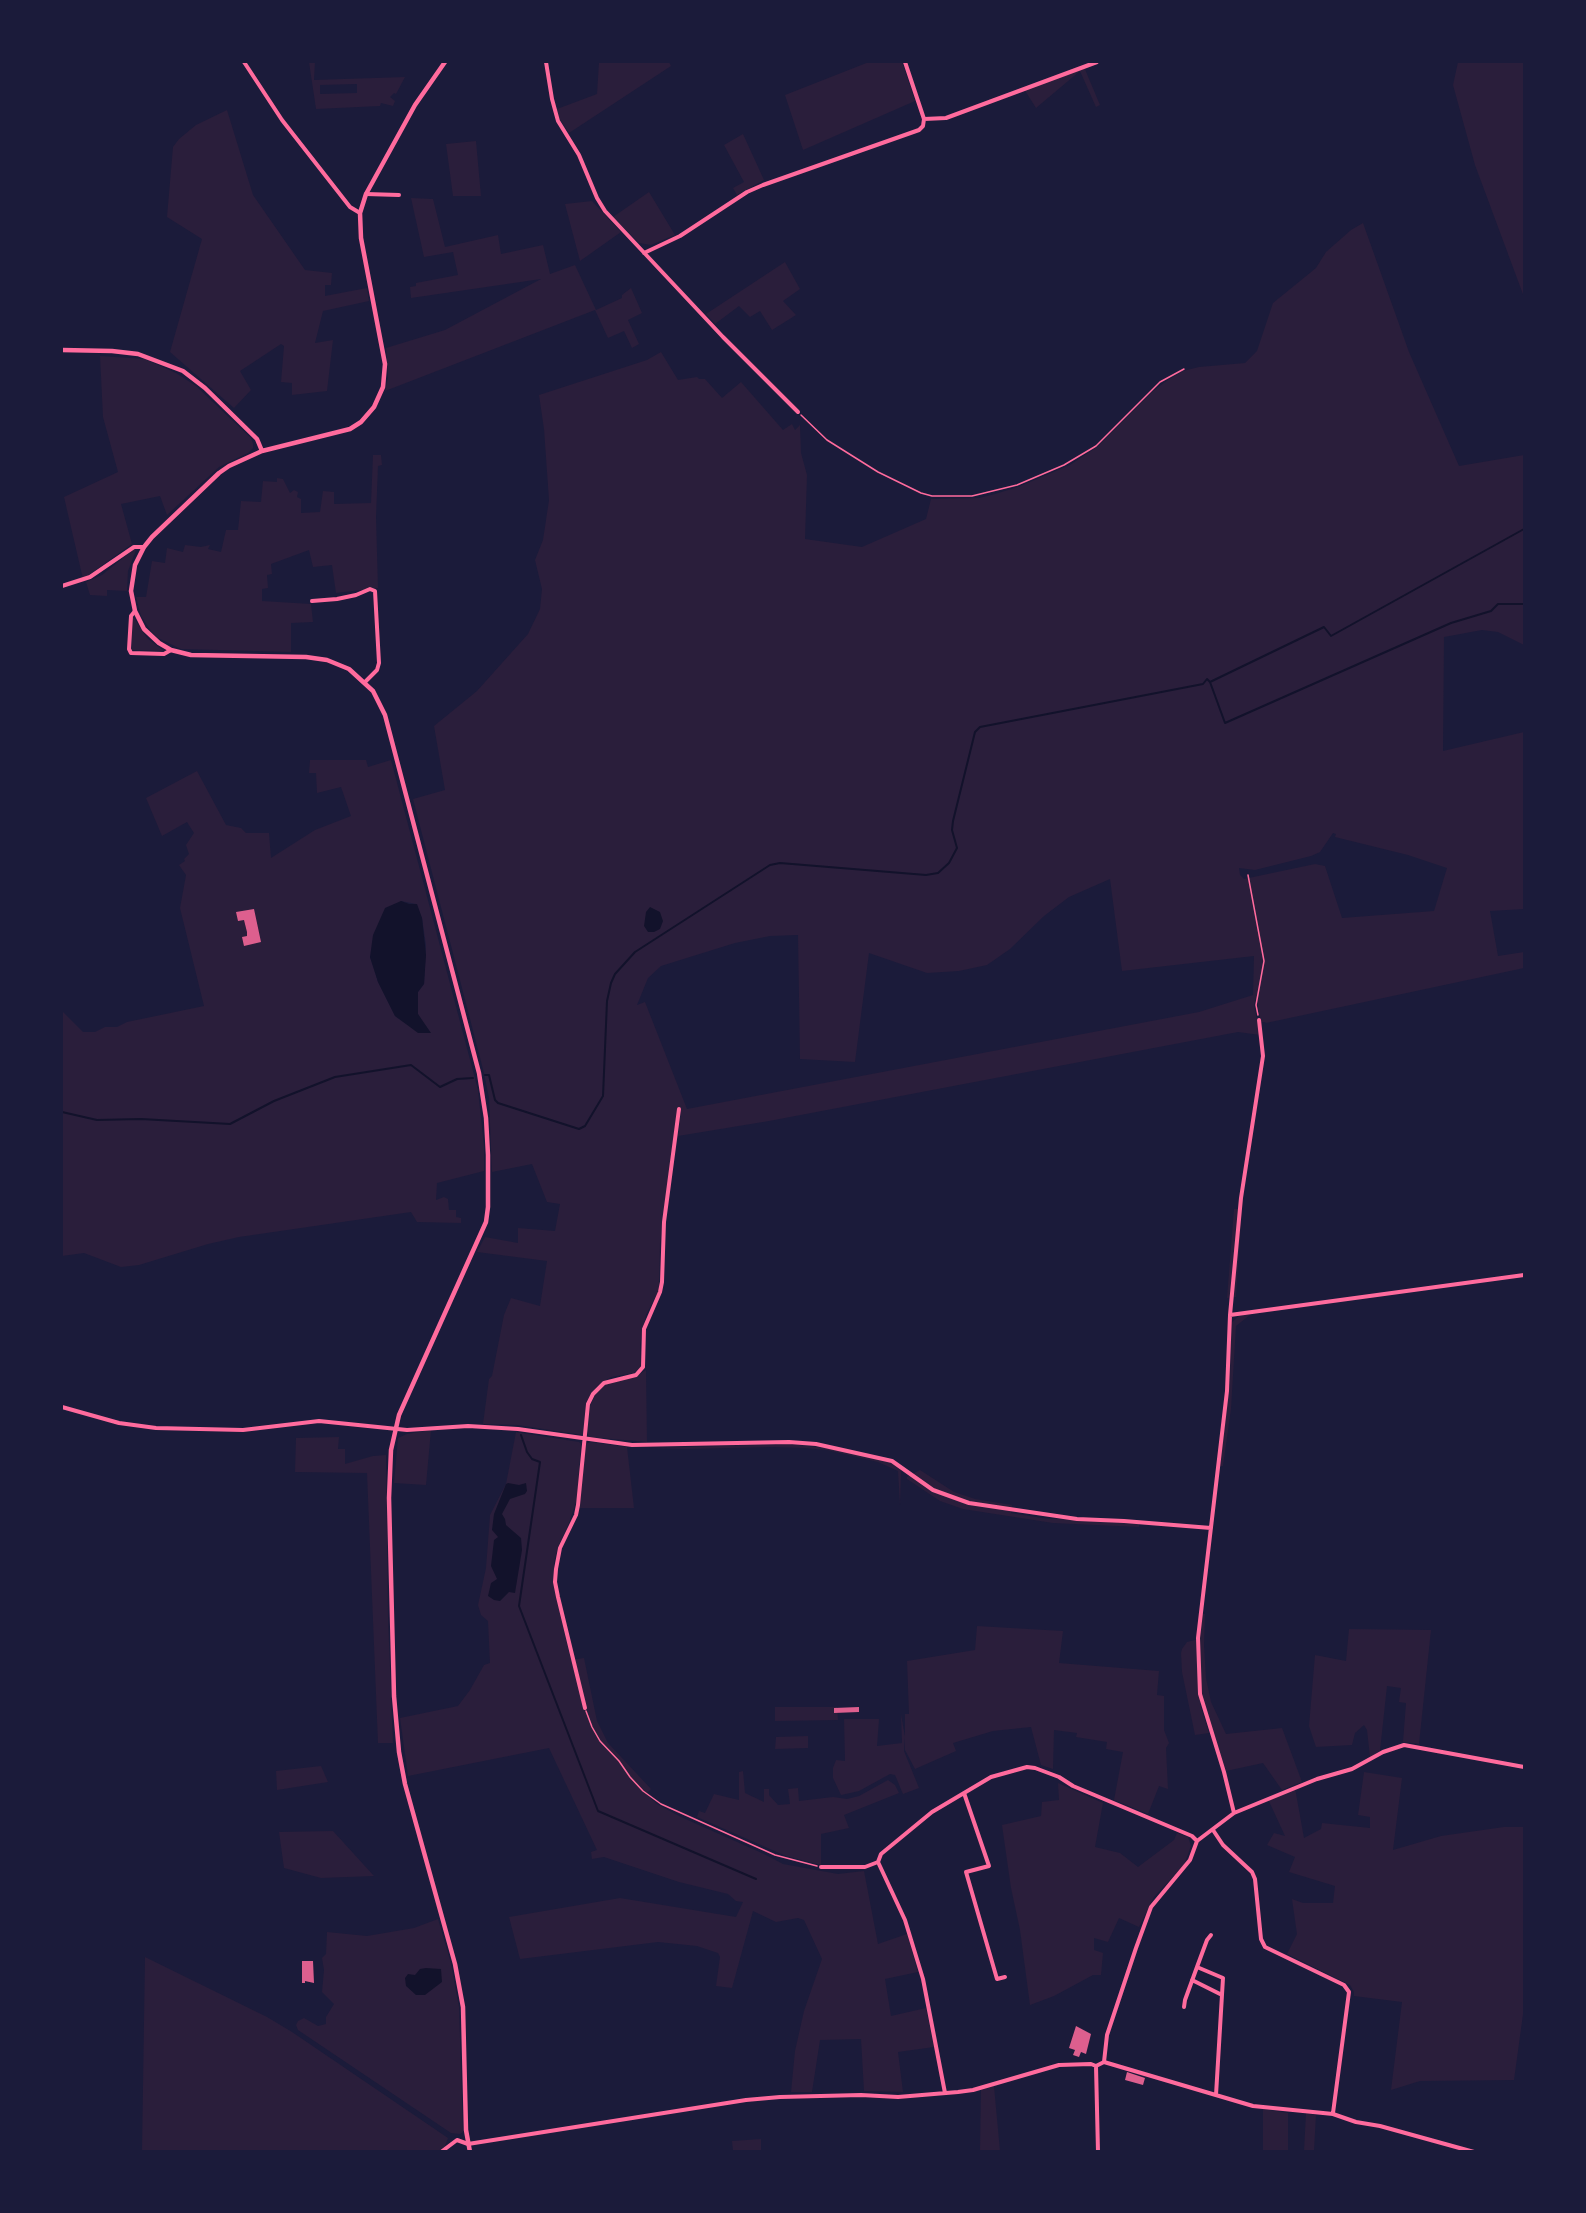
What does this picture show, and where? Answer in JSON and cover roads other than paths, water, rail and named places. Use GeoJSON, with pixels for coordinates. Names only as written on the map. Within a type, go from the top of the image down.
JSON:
{"type":"FeatureCollection","features":[{"type":"Feature","properties":{"kind":"street"},"geometry":{"type":"LineString","coordinates":[[244,62],[282,120],[350,207],[360,213]]}},
{"type":"Feature","properties":{"kind":"street"},"geometry":{"type":"LineString","coordinates":[[446,62],[416,105],[366,194],[360,213],[361,238],[385,364],[385,378],[379,397],[368,415],[350,429],[262,451],[219,473],[144,547],[132,575],[131,591],[135,611],[149,634],[171,650],[191,655],[317,658],[341,664],[366,682],[385,715],[471,1038],[482,1090],[488,1166],[488,1207],[482,1233],[404,1402],[394,1430],[390,1458],[389,1498],[396,1724],[405,1784],[455,1964],[463,2007],[466,2130],[470,2151]]}},
{"type":"Feature","properties":{"kind":"street"},"geometry":{"type":"LineString","coordinates":[[546,62],[558,121],[579,155],[597,198],[605,210],[723,337],[798,412]]}},
{"type":"Feature","properties":{"kind":"street"},"geometry":{"type":"LineString","coordinates":[[644,253],[680,236],[747,192],[774,180],[919,130],[923,126],[924,119],[905,62]]}},
{"type":"Feature","properties":{"kind":"street"},"geometry":{"type":"LineString","coordinates":[[924,119],[946,118],[1097,62]]}},
{"type":"Feature","properties":{"kind":"street"},"geometry":{"type":"LineString","coordinates":[[366,194],[399,195]]}},
{"type":"Feature","properties":{"kind":"street"},"geometry":{"type":"LineString","coordinates":[[62,350],[138,354],[183,371],[206,388],[257,439],[262,451]]}},
{"type":"Feature","properties":{"kind":"street"},"geometry":{"type":"LineString","coordinates":[[62,586],[90,577],[134,547],[144,547]]}},
{"type":"Feature","properties":{"kind":"street"},"geometry":{"type":"LineString","coordinates":[[312,601],[356,595],[370,589],[375,591],[379,663],[377,670],[366,682]]}},
{"type":"Feature","properties":{"kind":"street"},"geometry":{"type":"LineString","coordinates":[[135,611],[131,616],[129,649],[131,653],[165,654],[171,650]]}},
{"type":"Feature","properties":{"kind":"street"},"geometry":{"type":"LineString","coordinates":[[1234,1813],[1200,1694],[1199,1621],[1227,1391],[1230,1315],[1240,1198],[1263,1056],[1259,1020]]}},
{"type":"Feature","properties":{"kind":"street"},"geometry":{"type":"LineString","coordinates":[[585,1708],[555,1582],[560,1548],[576,1515],[578,1505],[588,1404],[593,1394],[604,1383],[636,1375],[643,1367],[644,1329],[662,1282],[664,1222],[679,1109]]}},
{"type":"Feature","properties":{"kind":"street"},"geometry":{"type":"LineString","coordinates":[[1230,1315],[1524,1275]]}},
{"type":"Feature","properties":{"kind":"street"},"geometry":{"type":"LineString","coordinates":[[62,1407],[119,1423],[156,1428],[243,1430],[319,1421],[394,1430],[478,1427],[518,1429],[632,1444],[789,1442],[816,1444],[892,1461],[933,1490],[969,1503],[1077,1519],[1211,1528]]}},
{"type":"Feature","properties":{"kind":"street"},"geometry":{"type":"LineString","coordinates":[[1104,2062],[1107,2036],[1151,1907],[1190,1860],[1197,1841],[1234,1813],[1317,1779],[1353,1769],[1383,1752],[1404,1745],[1524,1767]]}},
{"type":"Feature","properties":{"kind":"street"},"geometry":{"type":"LineString","coordinates":[[945,2093],[923,1979],[905,1920],[878,1862],[881,1854],[926,1817],[964,1793],[1002,1773],[1020,1768],[1035,1768],[1059,1777],[1073,1786],[1192,1836],[1197,1841]]}},
{"type":"Feature","properties":{"kind":"street"},"geometry":{"type":"LineString","coordinates":[[964,1793],[989,1866],[966,1872],[998,1979],[1005,1977]]}},
{"type":"Feature","properties":{"kind":"street"},"geometry":{"type":"LineString","coordinates":[[1213,1830],[1223,1845],[1252,1872],[1255,1879],[1261,1939],[1265,1947],[1344,1985],[1349,1992],[1333,2114]]}},
{"type":"Feature","properties":{"kind":"street"},"geometry":{"type":"LineString","coordinates":[[821,1867],[865,1867],[878,1862]]}},
{"type":"Feature","properties":{"kind":"street"},"geometry":{"type":"LineString","coordinates":[[1184,2007],[1206,1940],[1211,1935]]}},
{"type":"Feature","properties":{"kind":"street"},"geometry":{"type":"LineString","coordinates":[[1197,1967],[1223,1978],[1216,2095]]}},
{"type":"Feature","properties":{"kind":"street"},"geometry":{"type":"LineString","coordinates":[[1192,1980],[1222,1995]]}},
{"type":"Feature","properties":{"kind":"street"},"geometry":{"type":"LineString","coordinates":[[441,2151],[457,2140],[468,2144],[757,2099],[861,2095],[898,2097],[973,2090],[1059,2065],[1091,2064],[1096,2066],[1104,2062],[1253,2106],[1333,2114],[1356,2122],[1380,2126],[1474,2151]]}},
{"type":"Feature","properties":{"kind":"street"},"geometry":{"type":"LineString","coordinates":[[1096,2066],[1098,2151]]}},
{"type":"Feature","properties":{"kind":"waterway"},"geometry":{"type":"LineString","coordinates":[[1210,682],[1324,627],[1331,636],[1524,529]]}},
{"type":"Feature","properties":{"kind":"waterway"},"geometry":{"type":"LineString","coordinates":[[485,1075],[489,1075],[495,1100],[498,1103],[579,1129],[585,1126],[603,1096],[607,1001],[611,983],[615,974],[635,952],[770,865],[780,863],[926,875],[938,873],[949,863],[957,848],[952,830],[953,821],[975,732],[980,727],[1203,684],[1207,679],[1225,723],[1451,623],[1491,611],[1498,604],[1524,604]]}},
{"type":"Feature","properties":{"kind":"waterway"},"geometry":{"type":"LineString","coordinates":[[62,1112],[97,1120],[141,1119],[230,1124],[274,1101],[335,1077],[411,1065],[440,1087],[457,1079],[473,1078]]}},
{"type":"Feature","properties":{"kind":"waterway"},"geometry":{"type":"LineString","coordinates":[[521,1435],[527,1452],[532,1459],[540,1462],[519,1606],[598,1811],[756,1879]]}}]}
